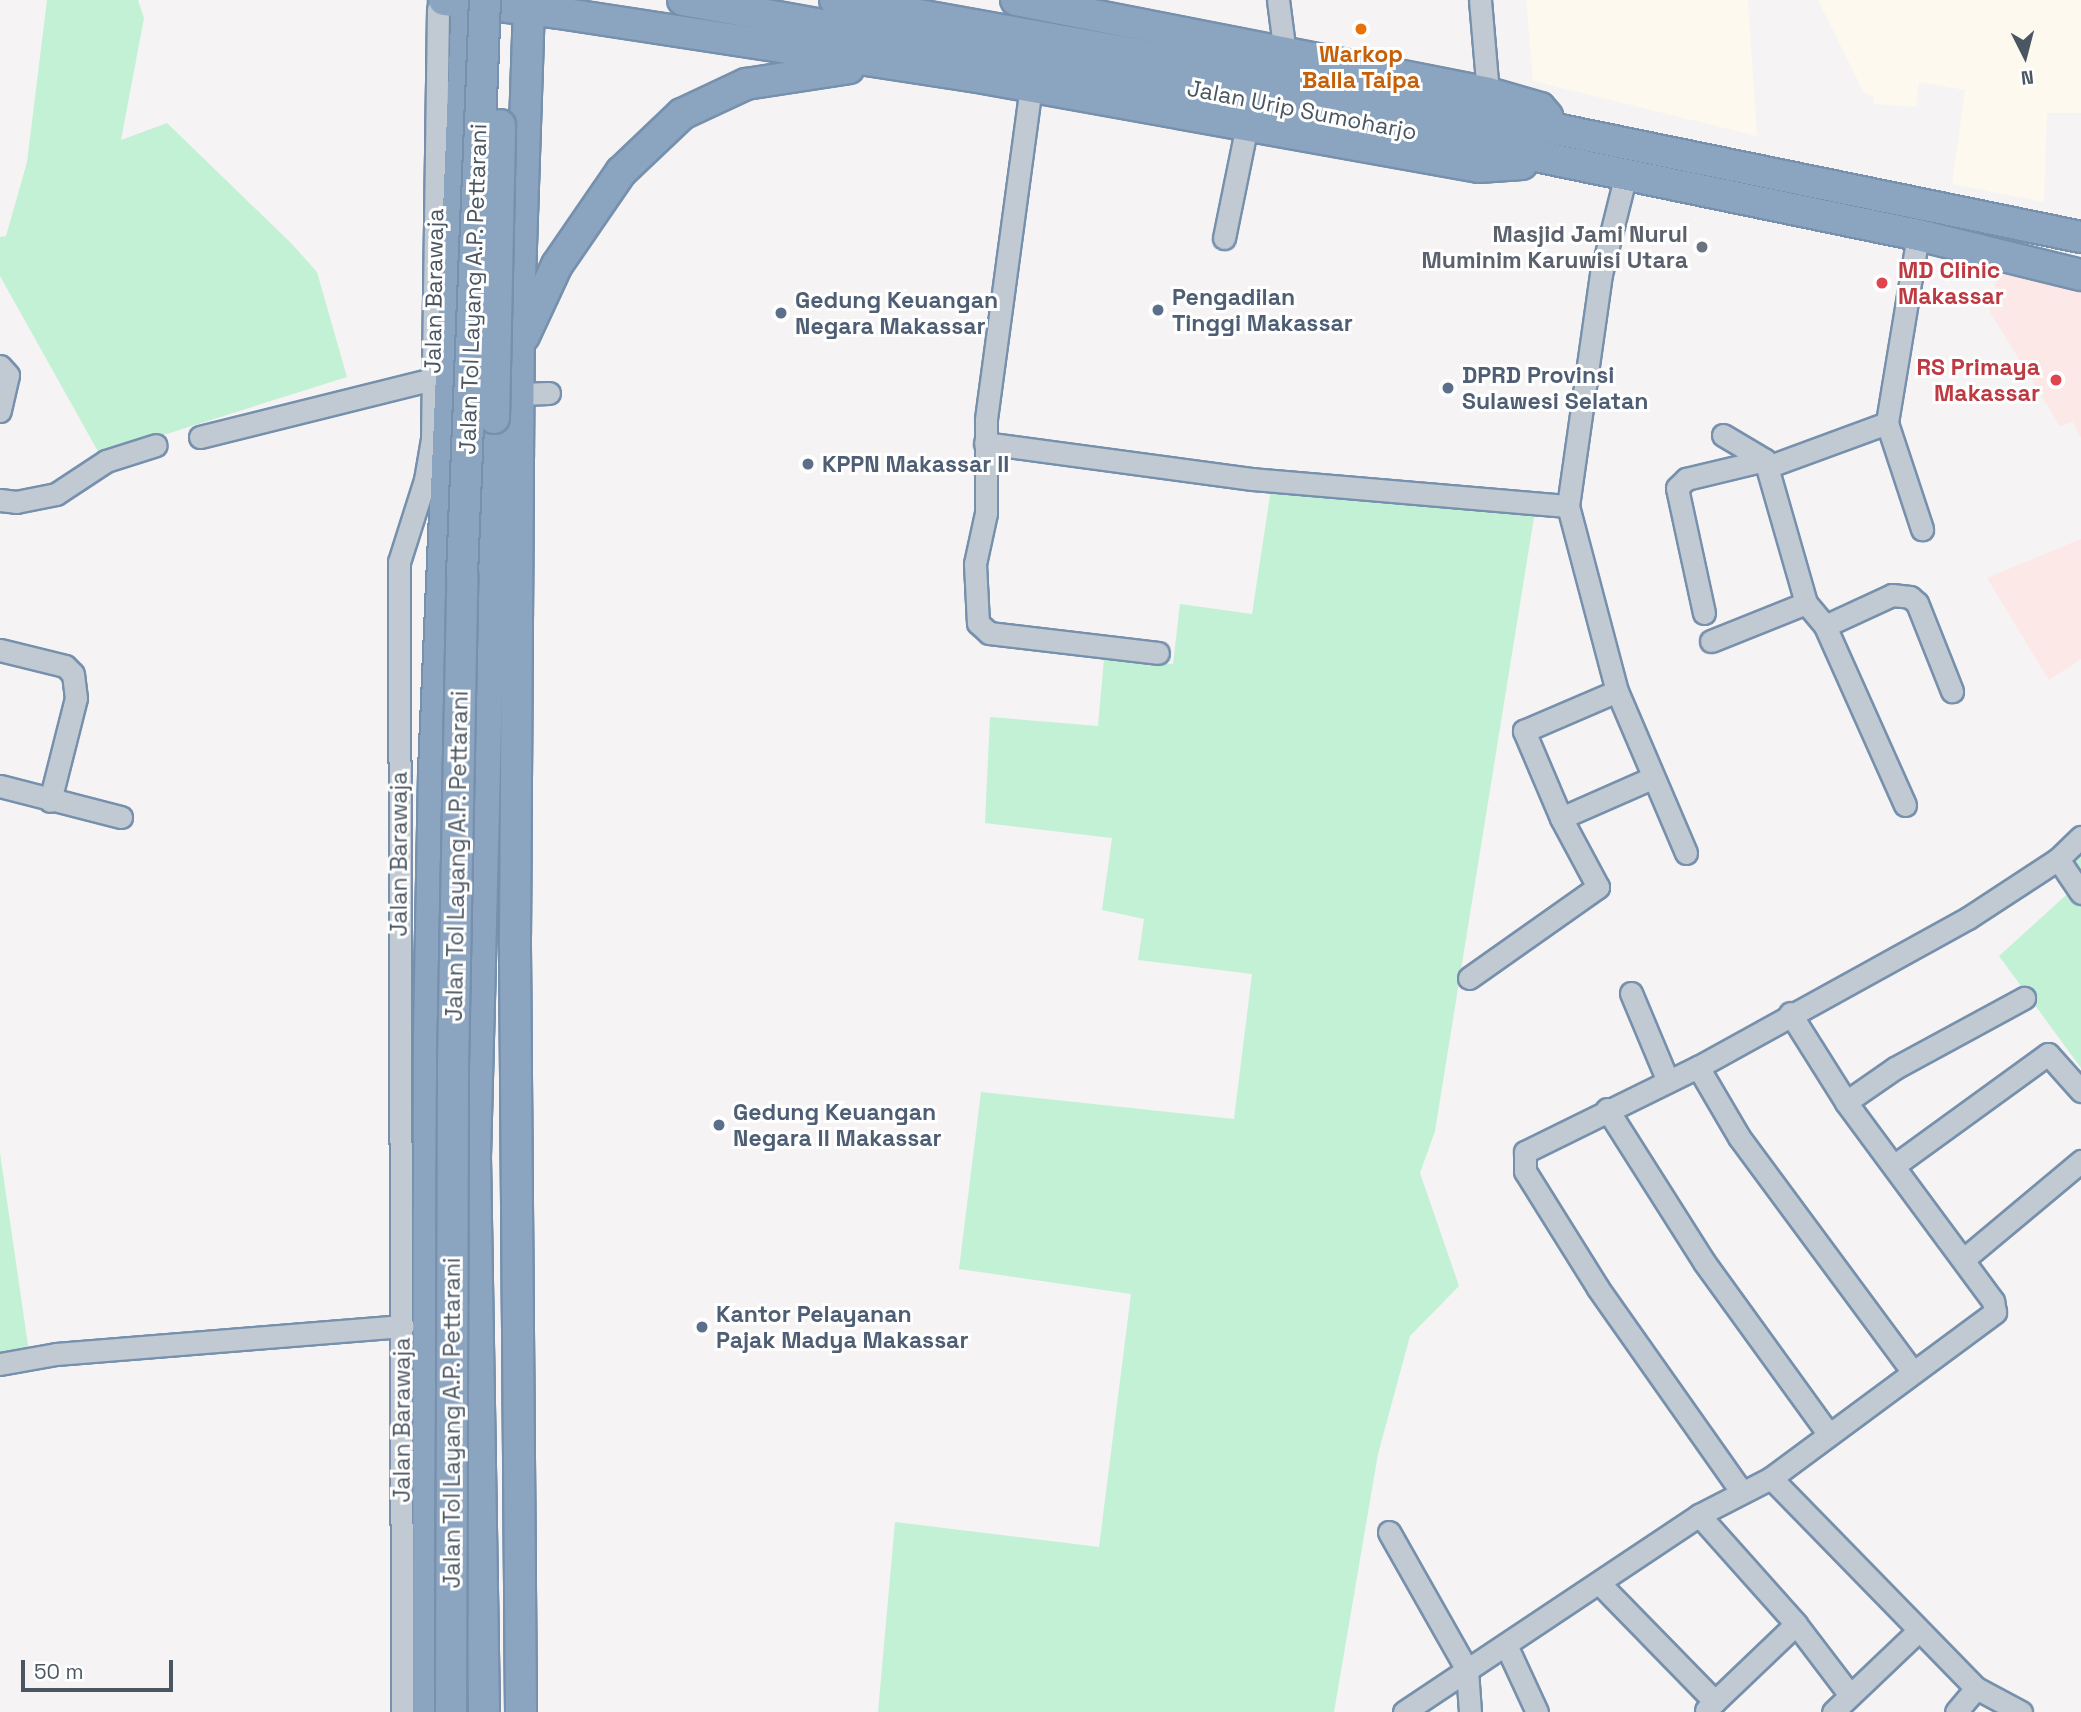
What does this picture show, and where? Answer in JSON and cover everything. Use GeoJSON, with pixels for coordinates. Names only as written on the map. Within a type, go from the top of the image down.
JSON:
{"type":"FeatureCollection","features":[{"type":"Feature","properties":{"kind":"highway"},"geometry":{"type":"LineString","coordinates":[[604,0],[619,16],[640,26]]}},
{"type":"Feature","properties":{"kind":"highway","name":"Jalan Urip Sumoharjo"},"geometry":{"type":"LineString","coordinates":[[683,0],[1426,119],[1560,130],[1940,211],[2081,237]]}},
{"type":"Feature","properties":{"kind":"highway","name":"Jalan Urip Sumoharjo"},"geometry":{"type":"LineString","coordinates":[[835,0],[1426,119],[1557,162],[1918,236],[2081,275]]}},
{"type":"Feature","properties":{"kind":"highway"},"geometry":{"type":"LineString","coordinates":[[1016,0],[1489,93],[1540,108],[1560,130]]}},
{"type":"Feature","properties":{"kind":"highway"},"geometry":{"type":"LineString","coordinates":[[428,1712],[429,1034],[453,294],[457,2],[520,3],[640,26],[1031,86],[1479,167],[1557,162]]}},
{"type":"Feature","properties":{"kind":"highway","name":"Jalan Tol Layang A.P. Pettarani"},"geometry":{"type":"LineString","coordinates":[[451,1712],[453,1065],[462,575],[457,2]]}},
{"type":"Feature","properties":{"kind":"highway"},"geometry":{"type":"LineString","coordinates":[[520,3],[515,940],[521,1712]]}},
{"type":"Feature","properties":{"kind":"highway","name":"Jalan Tol Layang A.P. Pettarani"},"geometry":{"type":"LineString","coordinates":[[484,1712],[475,1157],[520,3]]}},
{"type":"Feature","properties":{"kind":"highway"},"geometry":{"type":"LineString","coordinates":[[520,345],[557,265],[621,172],[682,114],[747,84],[888,64]]}},
{"type":"Feature","properties":{"kind":"street"},"geometry":{"type":"LineString","coordinates":[[1278,0],[1285,54]]}},
{"type":"Feature","properties":{"kind":"street"},"geometry":{"type":"LineString","coordinates":[[1480,0],[1489,93]]}},
{"type":"Feature","properties":{"kind":"street","name":"Jalan Barawaja"},"geometry":{"type":"LineString","coordinates":[[402,1712],[399,562],[430,456],[457,2]]}},
{"type":"Feature","properties":{"kind":"street"},"geometry":{"type":"LineString","coordinates":[[1031,86],[985,443],[986,513],[975,564],[980,628],[989,633],[1158,653]]}},
{"type":"Feature","properties":{"kind":"street"},"geometry":{"type":"LineString","coordinates":[[1224,238],[1247,125]]}},
{"type":"Feature","properties":{"kind":"street"},"geometry":{"type":"LineString","coordinates":[[1625,178],[1601,274],[1568,506],[1617,691],[1686,853]]}},
{"type":"Feature","properties":{"kind":"street"},"geometry":{"type":"LineString","coordinates":[[1918,236],[1887,423],[1922,529]]}},
{"type":"Feature","properties":{"kind":"street"},"geometry":{"type":"LineString","coordinates":[[0,366],[8,375],[0,411]]}},
{"type":"Feature","properties":{"kind":"street"},"geometry":{"type":"LineString","coordinates":[[200,437],[433,379]]}},
{"type":"Feature","properties":{"kind":"street"},"geometry":{"type":"LineString","coordinates":[[518,394],[550,393]]}},
{"type":"Feature","properties":{"kind":"street"},"geometry":{"type":"LineString","coordinates":[[1704,614],[1677,488],[1686,479],[1767,463],[1887,423]]}},
{"type":"Feature","properties":{"kind":"street"},"geometry":{"type":"LineString","coordinates":[[1723,435],[1767,463],[1806,603],[1825,626],[1905,805]]}},
{"type":"Feature","properties":{"kind":"street"},"geometry":{"type":"LineString","coordinates":[[985,443],[1252,479],[1568,506]]}},
{"type":"Feature","properties":{"kind":"street"},"geometry":{"type":"LineString","coordinates":[[0,500],[16,502],[57,494],[106,461],[156,445]]}},
{"type":"Feature","properties":{"kind":"street"},"geometry":{"type":"LineString","coordinates":[[1825,626],[1892,595],[1910,597],[1917,603],[1952,691]]}},
{"type":"Feature","properties":{"kind":"street"},"geometry":{"type":"LineString","coordinates":[[1711,641],[1806,603]]}},
{"type":"Feature","properties":{"kind":"street"},"geometry":{"type":"LineString","coordinates":[[0,650],[65,666],[77,686],[50,801]]}},
{"type":"Feature","properties":{"kind":"street"},"geometry":{"type":"LineString","coordinates":[[1469,978],[1598,887],[1561,818],[1525,729],[1617,691]]}},
{"type":"Feature","properties":{"kind":"street"},"geometry":{"type":"LineString","coordinates":[[1561,818],[1652,778]]}},
{"type":"Feature","properties":{"kind":"street"},"geometry":{"type":"LineString","coordinates":[[0,786],[50,801],[121,817]]}},
{"type":"Feature","properties":{"kind":"street"},"geometry":{"type":"LineString","coordinates":[[1741,1491],[1598,1288],[1525,1171],[1525,1152],[1667,1079],[1698,1067],[1790,1013],[1968,918],[2058,859],[2081,837]]}},
{"type":"Feature","properties":{"kind":"street"},"geometry":{"type":"LineString","coordinates":[[2058,859],[2081,893]]}},
{"type":"Feature","properties":{"kind":"street"},"geometry":{"type":"LineString","coordinates":[[1631,993],[1667,1079]]}},
{"type":"Feature","properties":{"kind":"street"},"geometry":{"type":"LineString","coordinates":[[1846,1102],[1895,1068],[2024,998]]}},
{"type":"Feature","properties":{"kind":"street"},"geometry":{"type":"LineString","coordinates":[[1404,1712],[1601,1585],[1699,1516],[1741,1491],[1771,1478],[1828,1433],[1995,1312],[1993,1301],[1846,1102],[1790,1013]]}},
{"type":"Feature","properties":{"kind":"street"},"geometry":{"type":"LineString","coordinates":[[1895,1165],[2048,1054],[2081,1091]]}},
{"type":"Feature","properties":{"kind":"street"},"geometry":{"type":"LineString","coordinates":[[1698,1067],[1739,1137],[1912,1371]]}},
{"type":"Feature","properties":{"kind":"street"},"geometry":{"type":"LineString","coordinates":[[1608,1109],[1704,1262],[1828,1433]]}},
{"type":"Feature","properties":{"kind":"street"},"geometry":{"type":"LineString","coordinates":[[1964,1259],[2081,1161]]}},
{"type":"Feature","properties":{"kind":"street"},"geometry":{"type":"LineString","coordinates":[[0,1364],[56,1354],[403,1326]]}},
{"type":"Feature","properties":{"kind":"street"},"geometry":{"type":"LineString","coordinates":[[1771,1478],[1917,1632],[1976,1689],[2021,1712]]}},
{"type":"Feature","properties":{"kind":"street"},"geometry":{"type":"LineString","coordinates":[[1699,1516],[1796,1624],[1850,1695]]}},
{"type":"Feature","properties":{"kind":"street"},"geometry":{"type":"LineString","coordinates":[[1389,1532],[1467,1670],[1470,1712]]}},
{"type":"Feature","properties":{"kind":"street"},"geometry":{"type":"LineString","coordinates":[[1601,1585],[1710,1707],[1796,1624]]}},
{"type":"Feature","properties":{"kind":"street"},"geometry":{"type":"LineString","coordinates":[[1833,1712],[1917,1632]]}},
{"type":"Feature","properties":{"kind":"street"},"geometry":{"type":"LineString","coordinates":[[1506,1645],[1537,1712]]}},
{"type":"Feature","properties":{"kind":"street"},"geometry":{"type":"LineString","coordinates":[[1956,1712],[1976,1689]]}},
{"type":"Feature","properties":{"kind":"shaded area"},"geometry":{"type":"Polygon","coordinates":[[[1526,0],[1748,0],[1757,136],[1533,81],[1526,0]]]}},
{"type":"Feature","properties":{"kind":"shaded area"},"geometry":{"type":"Polygon","coordinates":[[[1818,0],[2081,0],[2081,113],[2047,113],[2044,202],[1952,184],[1965,90],[1919,82],[1916,107],[1874,104],[1874,97],[1864,93],[1818,0]]]}},
{"type":"Feature","properties":{"kind":"shaded area","name":"RS Primaya Makassar"},"geometry":{"type":"Polygon","coordinates":[[[1999,268],[2081,284],[2081,438],[2073,422],[2060,426],[1989,310],[1999,268]]]}},
{"type":"Feature","properties":{"kind":"shaded area"},"geometry":{"type":"Polygon","coordinates":[[[2081,539],[2081,659],[2049,680],[1987,578],[2081,539]]]}},
{"type":"Feature","properties":{"kind":"green space"},"geometry":{"type":"Polygon","coordinates":[[[47,0],[138,0],[144,18],[121,140],[167,123],[291,243],[317,272],[347,377],[100,455],[0,276],[0,237],[6,236],[27,162],[47,0]]]}},
{"type":"Feature","properties":{"kind":"green space"},"geometry":{"type":"Polygon","coordinates":[[[1271,489],[1535,511],[1435,1131],[1420,1173],[1459,1286],[1410,1336],[1378,1454],[1334,1712],[878,1712],[895,1522],[1099,1547],[1131,1294],[959,1269],[981,1092],[1234,1119],[1252,974],[1138,960],[1144,919],[1102,910],[1112,838],[985,823],[990,717],[1098,726],[1104,659],[1173,664],[1180,604],[1252,614],[1271,489]]]}},
{"type":"Feature","properties":{"kind":"green space"},"geometry":{"type":"Polygon","coordinates":[[[2081,844],[2081,1068],[1999,956],[2075,887],[2062,862],[2081,844]]]}},
{"type":"Feature","properties":{"kind":"green space"},"geometry":{"type":"Polygon","coordinates":[[[0,1153],[28,1345],[30,1358],[0,1357],[0,1153]]]}},
{"type":"Feature","properties":{"kind":"place","name":"Warkop Balla Taipa"},"geometry":{"type":"Point","coordinates":[1361,29]}},
{"type":"Feature","properties":{"kind":"place","name":"Masjid Jami Nurul Muminim Karuwisi Utara"},"geometry":{"type":"Point","coordinates":[1702,247]}},
{"type":"Feature","properties":{"kind":"place","name":"MD Clinic Makassar"},"geometry":{"type":"Point","coordinates":[1882,283]}},
{"type":"Feature","properties":{"kind":"place","name":"Pengadilan Tinggi Makassar"},"geometry":{"type":"Point","coordinates":[1158,310]}},
{"type":"Feature","properties":{"kind":"place","name":"Gedung Keuangan Negara Makassar"},"geometry":{"type":"Point","coordinates":[781,313]}},
{"type":"Feature","properties":{"kind":"place","name":"RS Primaya Makassar"},"geometry":{"type":"Point","coordinates":[2056,380]}},
{"type":"Feature","properties":{"kind":"place","name":"DPRD Provinsi Sulawesi Selatan"},"geometry":{"type":"Point","coordinates":[1448,388]}},
{"type":"Feature","properties":{"kind":"place","name":"KPPN Makassar II"},"geometry":{"type":"Point","coordinates":[808,464]}},
{"type":"Feature","properties":{"kind":"place","name":"Gedung Keuangan Negara II Makassar"},"geometry":{"type":"Point","coordinates":[719,1125]}},
{"type":"Feature","properties":{"kind":"place","name":"Kantor Pelayanan Pajak Madya Makassar"},"geometry":{"type":"Point","coordinates":[702,1327]}}]}
